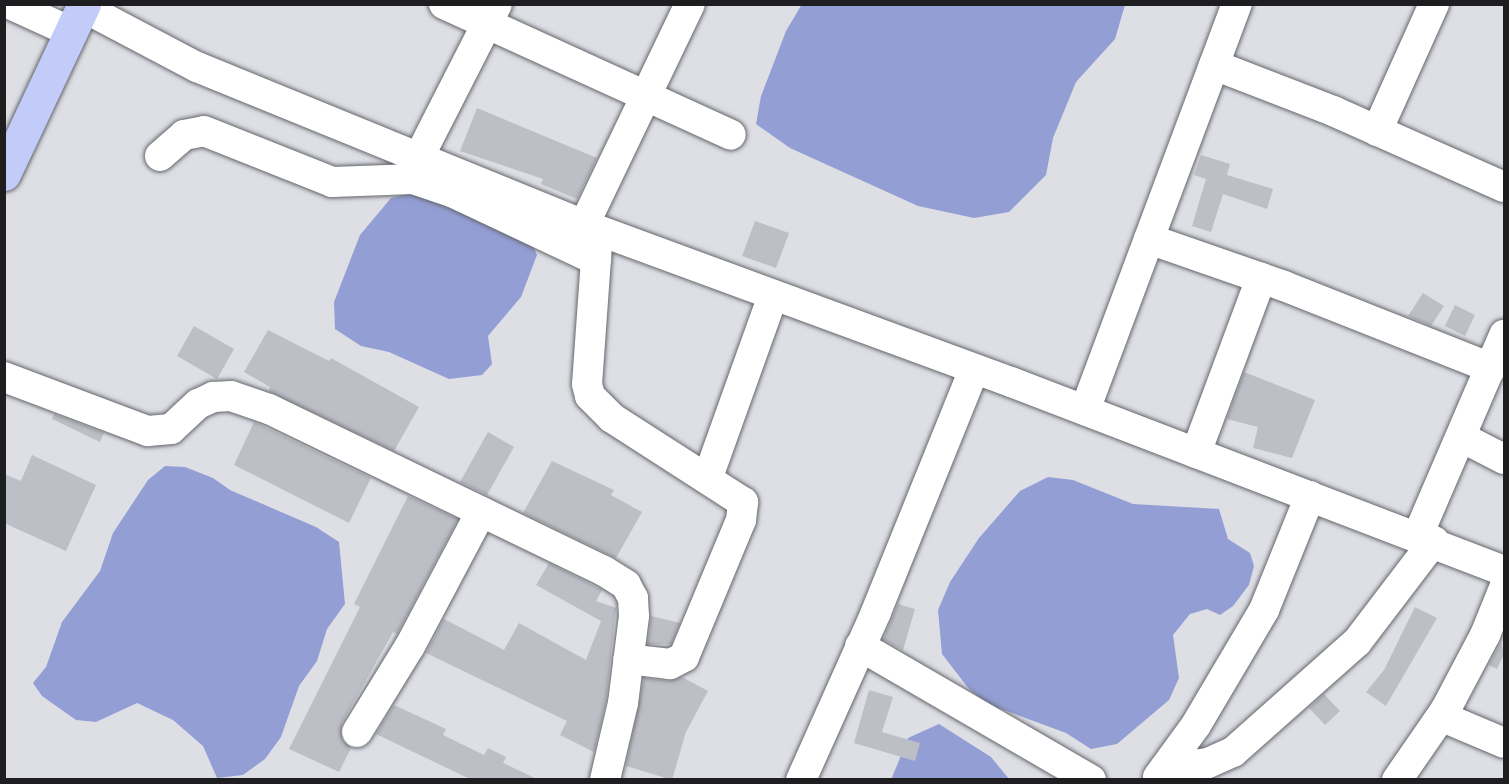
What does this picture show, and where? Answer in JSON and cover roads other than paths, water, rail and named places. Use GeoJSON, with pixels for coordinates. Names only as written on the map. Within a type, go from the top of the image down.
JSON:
{"type":"FeatureCollection","features":[{"type":"Feature","properties":{"kind":"main road"},"geometry":{"type":"LineString","coordinates":[[8,158],[79,14]]}},
{"type":"Feature","properties":{"kind":"street"},"geometry":{"type":"LineString","coordinates":[[10,4],[79,14],[197,67],[419,157],[594,242]]}},
{"type":"Feature","properties":{"kind":"street"},"geometry":{"type":"LineString","coordinates":[[444,4],[492,14],[647,97],[731,135]]}},
{"type":"Feature","properties":{"kind":"street"},"geometry":{"type":"LineString","coordinates":[[628,658],[678,662],[691,647],[743,510],[738,496],[612,418],[590,396],[587,384],[594,242],[647,97],[690,4]]}},
{"type":"Feature","properties":{"kind":"street"},"geometry":{"type":"LineString","coordinates":[[1085,410],[1237,4]]}},
{"type":"Feature","properties":{"kind":"street"},"geometry":{"type":"LineString","coordinates":[[1377,131],[1434,4]]}},
{"type":"Feature","properties":{"kind":"street"},"geometry":{"type":"LineString","coordinates":[[419,157],[492,14]]}},
{"type":"Feature","properties":{"kind":"street"},"geometry":{"type":"LineString","coordinates":[[1214,66],[1377,131],[1504,188]]}},
{"type":"Feature","properties":{"kind":"street"},"geometry":{"type":"LineString","coordinates":[[160,156],[184,135],[204,131],[332,182],[413,179],[594,242],[773,295],[1426,538],[1504,571]]}},
{"type":"Feature","properties":{"kind":"street"},"geometry":{"type":"LineString","coordinates":[[1149,239],[1261,278],[1491,368]]}},
{"type":"Feature","properties":{"kind":"street"},"geometry":{"type":"LineString","coordinates":[[1196,453],[1261,278]]}},
{"type":"Feature","properties":{"kind":"street"},"geometry":{"type":"LineString","coordinates":[[708,477],[773,295]]}},
{"type":"Feature","properties":{"kind":"street"},"geometry":{"type":"LineString","coordinates":[[1161,774],[1208,763],[1233,752],[1357,642],[1426,538],[1461,436],[1504,334]]}},
{"type":"Feature","properties":{"kind":"street"},"geometry":{"type":"LineString","coordinates":[[801,780],[860,646],[974,369]]}},
{"type":"Feature","properties":{"kind":"street"},"geometry":{"type":"LineString","coordinates":[[4,377],[148,431],[171,429],[198,404],[213,397],[231,396],[269,409],[626,585],[633,598],[628,658],[623,704],[605,780]]}},
{"type":"Feature","properties":{"kind":"street"},"geometry":{"type":"LineString","coordinates":[[1461,436],[1504,459]]}},
{"type":"Feature","properties":{"kind":"street"},"geometry":{"type":"LineString","coordinates":[[1161,774],[1196,725],[1264,610],[1310,496]]}},
{"type":"Feature","properties":{"kind":"street"},"geometry":{"type":"LineString","coordinates":[[357,732],[410,646],[481,512]]}},
{"type":"Feature","properties":{"kind":"street"},"geometry":{"type":"LineString","coordinates":[[1397,780],[1446,709],[1485,635],[1504,588]]}},
{"type":"Feature","properties":{"kind":"street"},"geometry":{"type":"LineString","coordinates":[[860,646],[1091,780]]}},
{"type":"Feature","properties":{"kind":"street"},"geometry":{"type":"LineString","coordinates":[[1446,709],[1452,721],[1504,742]]}},
{"type":"Feature","properties":{"kind":"water"},"geometry":{"type":"Polygon","coordinates":[[[802,4],[1125,5],[1115,39],[1076,82],[1053,138],[1046,175],[1009,212],[974,218],[918,206],[790,148],[756,124],[761,96],[786,31],[802,4]]]}},
{"type":"Feature","properties":{"kind":"water"},"geometry":{"type":"Polygon","coordinates":[[[415,192],[531,242],[537,255],[521,297],[488,336],[492,364],[482,375],[449,379],[389,352],[361,346],[335,329],[334,302],[360,235],[391,198],[415,192]]]}},
{"type":"Feature","properties":{"kind":"water"},"geometry":{"type":"Polygon","coordinates":[[[165,466],[185,467],[213,478],[230,490],[316,527],[339,542],[345,604],[327,629],[317,661],[299,686],[281,737],[265,759],[243,775],[217,778],[203,746],[173,720],[137,703],[96,722],[76,720],[42,696],[33,683],[46,667],[62,622],[100,571],[113,533],[148,480],[165,466]]]}},
{"type":"Feature","properties":{"kind":"water"},"geometry":{"type":"Polygon","coordinates":[[[1048,477],[1073,480],[1133,504],[1219,509],[1228,539],[1250,553],[1254,566],[1249,585],[1233,606],[1220,615],[1207,609],[1190,614],[1173,635],[1179,678],[1169,700],[1117,744],[1091,749],[1066,733],[988,704],[969,689],[942,654],[938,610],[950,582],[979,538],[1020,491],[1048,477]]]}},
{"type":"Feature","properties":{"kind":"water"},"geometry":{"type":"Polygon","coordinates":[[[939,724],[991,757],[1009,779],[891,780],[908,738],[939,724]]]}}]}
